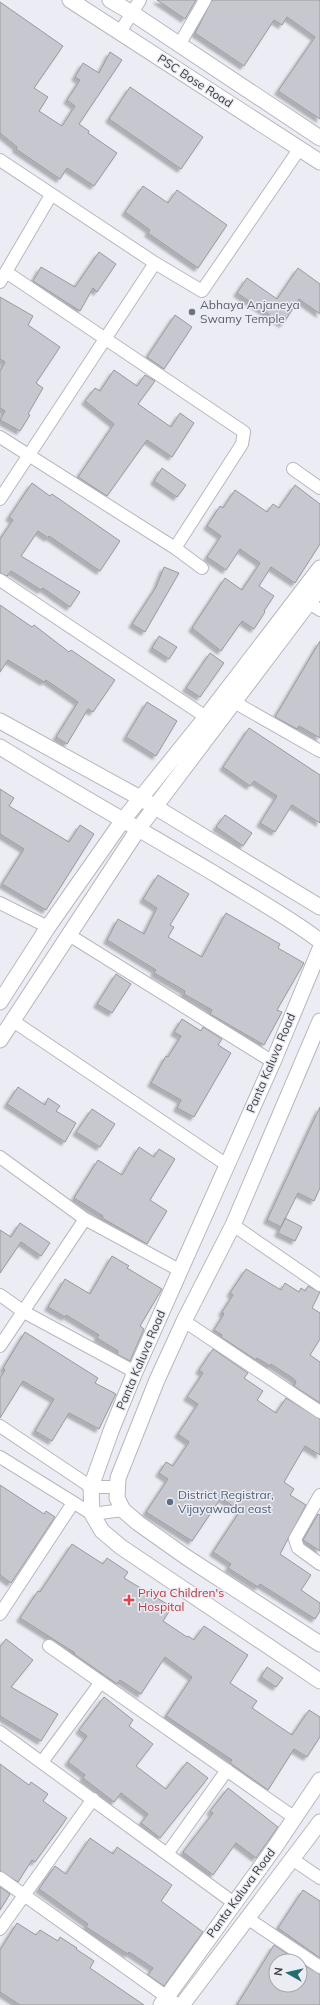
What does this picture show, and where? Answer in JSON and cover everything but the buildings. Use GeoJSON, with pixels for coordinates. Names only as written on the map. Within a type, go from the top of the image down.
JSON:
{"type":"FeatureCollection","features":[{"type":"Feature","properties":{"kind":"street","name":"PSC Bose Road"},"geometry":{"type":"LineString","coordinates":[[70,0],[320,162]]}},
{"type":"Feature","properties":{"kind":"street"},"geometry":{"type":"LineString","coordinates":[[110,0],[136,6],[179,45],[320,138]]}},
{"type":"Feature","properties":{"kind":"street"},"geometry":{"type":"LineString","coordinates":[[179,45],[205,0]]}},
{"type":"Feature","properties":{"kind":"street"},"geometry":{"type":"LineString","coordinates":[[120,32],[136,6]]}},
{"type":"Feature","properties":{"kind":"street"},"geometry":{"type":"LineString","coordinates":[[0,160],[155,263],[202,291],[300,148]]}},
{"type":"Feature","properties":{"kind":"street"},"geometry":{"type":"LineString","coordinates":[[0,282],[51,195]]}},
{"type":"Feature","properties":{"kind":"street"},"geometry":{"type":"LineString","coordinates":[[0,499],[107,339],[155,263]]}},
{"type":"Feature","properties":{"kind":"street"},"geometry":{"type":"LineString","coordinates":[[6,272],[244,432],[242,444],[174,548]]}},
{"type":"Feature","properties":{"kind":"street"},"geometry":{"type":"LineString","coordinates":[[0,437],[30,454],[174,548],[202,568]]}},
{"type":"Feature","properties":{"kind":"street"},"geometry":{"type":"LineString","coordinates":[[293,469],[320,488]]}},
{"type":"Feature","properties":{"kind":"street"},"geometry":{"type":"LineString","coordinates":[[0,1040],[139,828],[155,807],[228,698],[320,568]]}},
{"type":"Feature","properties":{"kind":"street"},"geometry":{"type":"LineString","coordinates":[[0,580],[212,721]]}},
{"type":"Feature","properties":{"kind":"street"},"geometry":{"type":"LineString","coordinates":[[228,698],[315,606],[320,588]]}},
{"type":"Feature","properties":{"kind":"street"},"geometry":{"type":"LineString","coordinates":[[228,698],[320,751]]}},
{"type":"Feature","properties":{"kind":"street"},"geometry":{"type":"LineString","coordinates":[[0,721],[142,799],[320,907]]}},
{"type":"Feature","properties":{"kind":"street"},"geometry":{"type":"LineString","coordinates":[[0,1002],[48,927],[123,820],[212,721]]}},
{"type":"Feature","properties":{"kind":"street"},"geometry":{"type":"LineString","coordinates":[[0,747],[68,789],[139,828],[281,914],[320,941]]}},
{"type":"Feature","properties":{"kind":"street"},"geometry":{"type":"LineString","coordinates":[[0,903],[48,927]]}},
{"type":"Feature","properties":{"kind":"street"},"geometry":{"type":"LineString","coordinates":[[69,935],[273,1062]]}},
{"type":"Feature","properties":{"kind":"street","name":"Panta Kaluva Road"},"geometry":{"type":"LineString","coordinates":[[320,949],[273,1062],[135,1372],[111,1431],[91,1487],[92,1514],[102,1531],[121,1547],[320,1681]]}},
{"type":"Feature","properties":{"kind":"street"},"geometry":{"type":"LineString","coordinates":[[0,1012],[227,1165]]}},
{"type":"Feature","properties":{"kind":"street","name":"Panta Kaluva Road"},"geometry":{"type":"LineString","coordinates":[[123,1510],[117,1498],[118,1478],[157,1380],[184,1321],[233,1225],[320,1021]]}},
{"type":"Feature","properties":{"kind":"street"},"geometry":{"type":"LineString","coordinates":[[0,1157],[85,1219],[181,1271]]}},
{"type":"Feature","properties":{"kind":"street"},"geometry":{"type":"LineString","coordinates":[[0,1346],[85,1219]]}},
{"type":"Feature","properties":{"kind":"street"},"geometry":{"type":"LineString","coordinates":[[233,1225],[320,1284]]}},
{"type":"Feature","properties":{"kind":"street"},"geometry":{"type":"LineString","coordinates":[[0,1295],[24,1312],[135,1372]]}},
{"type":"Feature","properties":{"kind":"street"},"geometry":{"type":"LineString","coordinates":[[184,1321],[320,1412]]}},
{"type":"Feature","properties":{"kind":"street"},"geometry":{"type":"LineString","coordinates":[[0,1426],[91,1487],[117,1487]]}},
{"type":"Feature","properties":{"kind":"street"},"geometry":{"type":"LineString","coordinates":[[0,1457],[92,1514],[123,1510],[138,1523],[186,1557],[320,1644]]}},
{"type":"Feature","properties":{"kind":"street"},"geometry":{"type":"LineString","coordinates":[[320,1495],[295,1539],[298,1548],[320,1564]]}},
{"type":"Feature","properties":{"kind":"street"},"geometry":{"type":"LineString","coordinates":[[0,1614],[4,1598],[73,1503]]}},
{"type":"Feature","properties":{"kind":"street"},"geometry":{"type":"LineString","coordinates":[[49,1646],[295,1818]]}},
{"type":"Feature","properties":{"kind":"street"},"geometry":{"type":"LineString","coordinates":[[42,1762],[101,1682]]}},
{"type":"Feature","properties":{"kind":"street"},"geometry":{"type":"LineString","coordinates":[[0,1732],[234,1902]]}},
{"type":"Feature","properties":{"kind":"street"},"geometry":{"type":"LineString","coordinates":[[167,1854],[227,1770]]}},
{"type":"Feature","properties":{"kind":"street","name":"Panta Kaluva Road"},"geometry":{"type":"LineString","coordinates":[[169,2002],[234,1902],[295,1818],[320,1780]]}},
{"type":"Feature","properties":{"kind":"street"},"geometry":{"type":"LineString","coordinates":[[0,1929],[93,1799]]}},
{"type":"Feature","properties":{"kind":"street","name":"Panta Kaluva Road"},"geometry":{"type":"LineString","coordinates":[[182,2005],[320,1822]]}},
{"type":"Feature","properties":{"kind":"street"},"geometry":{"type":"LineString","coordinates":[[292,1859],[320,1878]]}},
{"type":"Feature","properties":{"kind":"street"},"geometry":{"type":"LineString","coordinates":[[0,1878],[169,2002]]}},
{"type":"Feature","properties":{"kind":"street"},"geometry":{"type":"LineString","coordinates":[[247,1918],[320,1966]]}},
{"type":"Feature","properties":{"kind":"place","name":"Abhaya Anjaneya Swamy Temple"},"geometry":{"type":"Point","coordinates":[192,312]}},
{"type":"Feature","properties":{"kind":"place","name":"District Registrar, Vijayawada east"},"geometry":{"type":"Point","coordinates":[170,1502]}},
{"type":"Feature","properties":{"kind":"place","name":"Priya Children's Hospital"},"geometry":{"type":"Point","coordinates":[129,1600]}}]}
